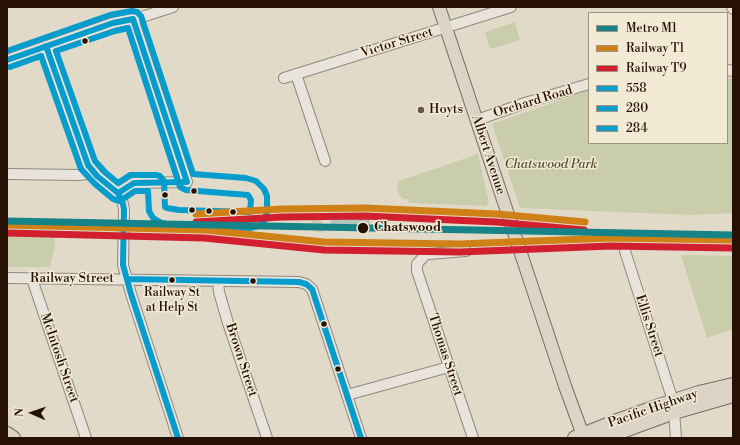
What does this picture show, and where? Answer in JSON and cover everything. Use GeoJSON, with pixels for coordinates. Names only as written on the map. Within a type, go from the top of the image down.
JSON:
{"type":"FeatureCollection","features":[{"type":"Feature","properties":{"kind":"highway","name":"Pacific Highway"},"geometry":{"type":"LineString","coordinates":[[603,438],[674,406],[733,385]]}},
{"type":"Feature","properties":{"kind":"highway","name":"Pacific Highway"},"geometry":{"type":"LineString","coordinates":[[581,437],[620,420],[674,406],[733,396]]}},
{"type":"Feature","properties":{"kind":"highway"},"geometry":{"type":"LineString","coordinates":[[7,434],[13,438]]}},
{"type":"Feature","properties":{"kind":"main road","name":"Albert Avenue"},"geometry":{"type":"LineString","coordinates":[[439,7],[580,427],[581,437]]}},
{"type":"Feature","properties":{"kind":"street"},"geometry":{"type":"LineString","coordinates":[[7,60],[114,23],[173,7]]}},
{"type":"Feature","properties":{"kind":"street","name":"Victor Street"},"geometry":{"type":"LineString","coordinates":[[284,78],[511,7]]}},
{"type":"Feature","properties":{"kind":"street"},"geometry":{"type":"LineString","coordinates":[[118,193],[134,183],[187,182],[133,19]]}},
{"type":"Feature","properties":{"kind":"street"},"geometry":{"type":"LineString","coordinates":[[46,46],[88,165],[94,173],[118,193],[122,200],[124,209],[123,262],[127,279],[178,438]]}},
{"type":"Feature","properties":{"kind":"street"},"geometry":{"type":"LineString","coordinates":[[296,74],[325,161]]}},
{"type":"Feature","properties":{"kind":"street","name":"Orchard Road"},"geometry":{"type":"LineString","coordinates":[[477,120],[525,103],[588,84]]}},
{"type":"Feature","properties":{"kind":"street"},"geometry":{"type":"LineString","coordinates":[[7,174],[79,175],[94,173]]}},
{"type":"Feature","properties":{"kind":"street","name":"Thomas Street"},"geometry":{"type":"LineString","coordinates":[[466,251],[425,255],[417,264],[417,271],[473,438]]}},
{"type":"Feature","properties":{"kind":"street","name":"Ellis Street"},"geometry":{"type":"LineString","coordinates":[[625,251],[674,406],[676,438]]}},
{"type":"Feature","properties":{"kind":"street","name":"Railway Street"},"geometry":{"type":"LineString","coordinates":[[7,278],[299,282],[306,284],[312,289],[347,395]]}},
{"type":"Feature","properties":{"kind":"street","name":"McIntosh Street"},"geometry":{"type":"LineString","coordinates":[[32,279],[86,438]]}},
{"type":"Feature","properties":{"kind":"street","name":"Brown Street"},"geometry":{"type":"LineString","coordinates":[[218,282],[219,292],[228,323],[267,438]]}},
{"type":"Feature","properties":{"kind":"street"},"geometry":{"type":"LineString","coordinates":[[361,438],[347,395],[449,367]]}},
{"type":"Feature","properties":{"kind":"green space"},"geometry":{"type":"Polygon","coordinates":[[[515,22],[520,40],[490,49],[485,32],[515,22]]]}},
{"type":"Feature","properties":{"kind":"green space","name":"Chatswood Park"},"geometry":{"type":"Polygon","coordinates":[[[728,78],[733,79],[733,213],[692,215],[520,208],[492,124],[588,90],[588,144],[728,144],[728,78]]]}},
{"type":"Feature","properties":{"kind":"green space"},"geometry":{"type":"Polygon","coordinates":[[[478,154],[489,202],[486,206],[409,203],[408,199],[403,199],[399,194],[397,187],[399,181],[478,154]]]}},
{"type":"Feature","properties":{"kind":"green space"},"geometry":{"type":"Polygon","coordinates":[[[321,217],[324,232],[315,232],[311,220],[321,217]]]}},
{"type":"Feature","properties":{"kind":"green space"},"geometry":{"type":"Polygon","coordinates":[[[7,230],[54,231],[55,247],[50,267],[7,267],[7,230]]]}},
{"type":"Feature","properties":{"kind":"green space"},"geometry":{"type":"Polygon","coordinates":[[[681,255],[733,256],[733,329],[707,338],[681,255]]]}},
{"type":"Feature","properties":{"kind":"shaded area"},"geometry":{"type":"Polygon","coordinates":[[[331,215],[370,215],[370,227],[331,227],[331,215]]]}},
{"type":"Feature","properties":{"kind":"metro line","name":"M1"},"geometry":{"type":"LineString","coordinates":[[7,221],[733,235]]}},
{"type":"Feature","properties":{"kind":"rail line","name":"T1"},"geometry":{"type":"LineString","coordinates":[[196,214],[282,209],[365,208],[497,214],[585,222]]}},
{"type":"Feature","properties":{"kind":"rail line","name":"T9"},"geometry":{"type":"LineString","coordinates":[[196,222],[282,217],[365,216],[496,222],[584,230]]}},
{"type":"Feature","properties":{"kind":"rail line","name":"T1"},"geometry":{"type":"LineString","coordinates":[[7,225],[205,230],[324,242],[460,244],[611,238],[733,240]]}},
{"type":"Feature","properties":{"kind":"rail line","name":"T9"},"geometry":{"type":"LineString","coordinates":[[7,233],[204,238],[324,250],[460,252],[611,246],[733,248]]}},
{"type":"Feature","properties":{"kind":"transit line","name":"284"},"geometry":{"type":"LineString","coordinates":[[7,51],[110,15],[132,11],[137,12],[141,16],[193,174],[246,178],[256,181],[264,189],[267,196],[267,212],[264,222],[259,226],[250,228],[177,226],[162,223],[153,218],[149,211],[148,191],[135,191],[120,201],[113,199],[95,184],[81,169],[41,56]]}},
{"type":"Feature","properties":{"kind":"transit line","name":"558"},"geometry":{"type":"LineString","coordinates":[[7,60],[113,23],[133,19],[187,182],[134,183],[118,193]]}},
{"type":"Feature","properties":{"kind":"transit line","name":"280"},"geometry":{"type":"LineString","coordinates":[[128,28],[180,187],[186,190],[248,195],[251,200],[250,212],[179,210],[167,208],[165,207],[164,181],[160,176],[130,175],[118,183],[95,161],[56,51],[128,28]]}},
{"type":"Feature","properties":{"kind":"transit line","name":"558"},"geometry":{"type":"LineString","coordinates":[[46,46],[88,165],[97,176],[118,193],[122,200],[124,209],[123,265],[178,438]]}},
{"type":"Feature","properties":{"kind":"transit line","name":"280"},"geometry":{"type":"LineString","coordinates":[[10,67],[41,56]]}},
{"type":"Feature","properties":{"kind":"transit line","name":"558"},"geometry":{"type":"LineString","coordinates":[[127,279],[299,282],[306,284],[312,289],[361,438]]}},
{"type":"Feature","properties":{"kind":"place","name":"Hoyts"},"geometry":{"type":"Point","coordinates":[421,110]}},
{"type":"Feature","properties":{"kind":"place","name":"Chatswood"},"geometry":{"type":"Point","coordinates":[363,228]}},
{"type":"Feature","properties":{"kind":"place","name":"Railway St at Help St"},"geometry":{"type":"Point","coordinates":[172,280]}}]}
